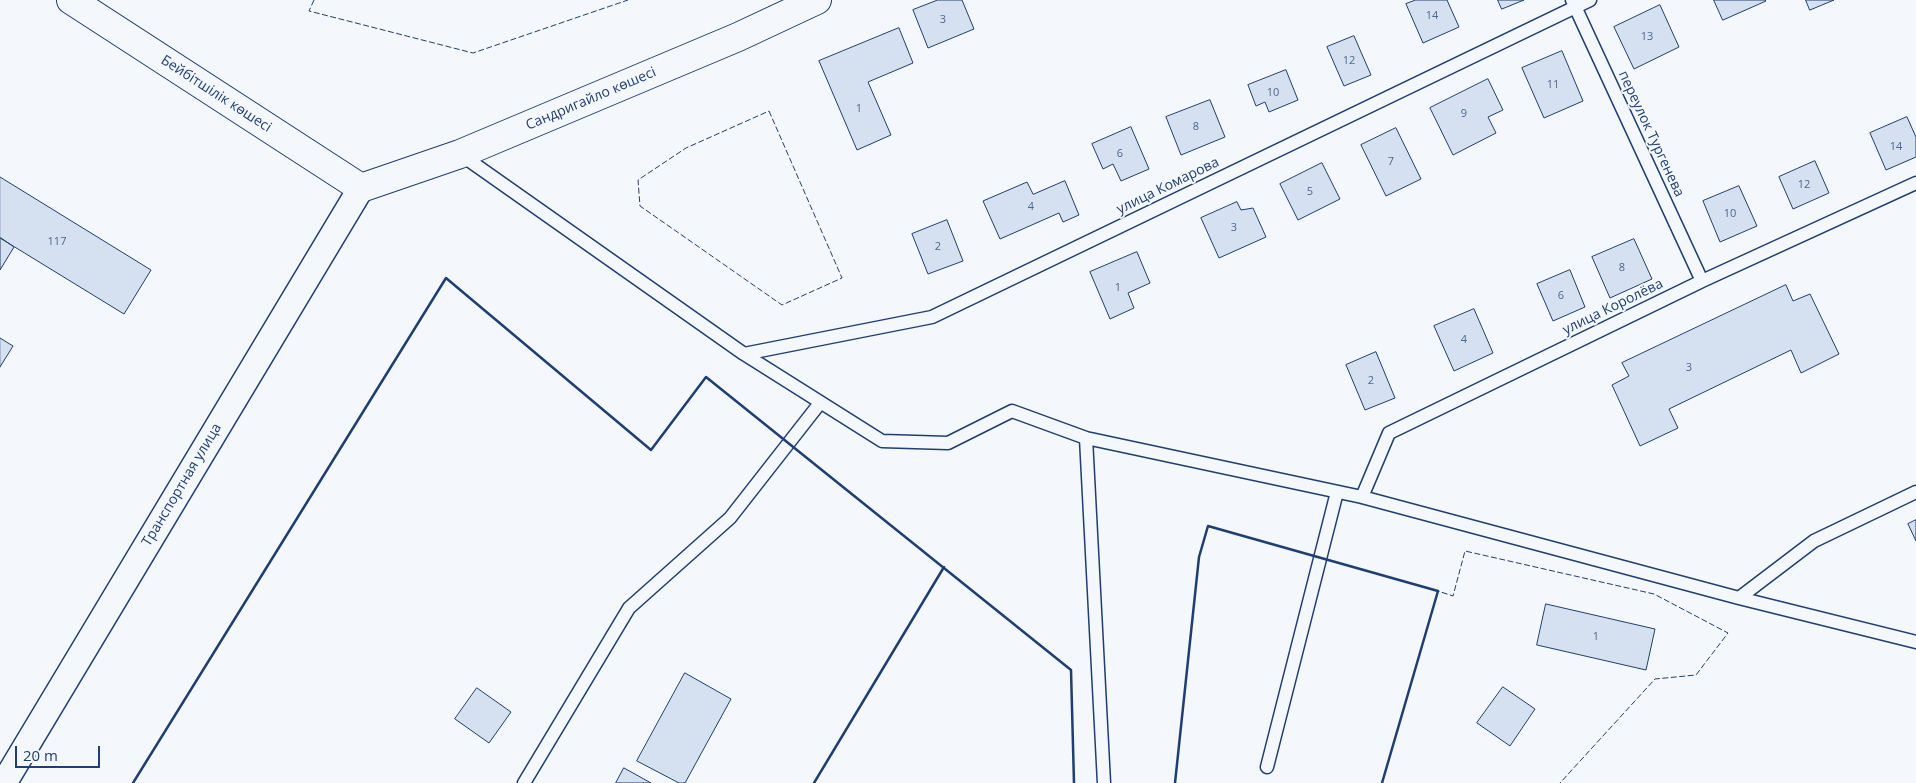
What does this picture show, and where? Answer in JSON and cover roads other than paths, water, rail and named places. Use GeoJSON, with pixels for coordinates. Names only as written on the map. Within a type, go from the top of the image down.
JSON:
{"type":"FeatureCollection","features":[{"type":"Feature","properties":{"kind":"street","name":"Бейбітшілік көшесі"},"geometry":{"type":"LineString","coordinates":[[71,0],[361,188]]}},
{"type":"Feature","properties":{"kind":"street","name":"Сандригайло көшесі"},"geometry":{"type":"LineString","coordinates":[[361,188],[460,154],[738,37],[817,0]]}},
{"type":"Feature","properties":{"kind":"street","name":"Транспортная улица"},"geometry":{"type":"LineString","coordinates":[[4,783],[361,188]]}},
{"type":"Feature","properties":{"kind":"lane","name":"улица Комарова"},"geometry":{"type":"LineString","coordinates":[[744,354],[932,317],[1574,3],[1590,0]]}},
{"type":"Feature","properties":{"kind":"lane","name":"переулок Тургенева"},"geometry":{"type":"LineString","coordinates":[[1574,3],[1702,281]]}},
{"type":"Feature","properties":{"kind":"lane"},"geometry":{"type":"LineString","coordinates":[[460,154],[744,354],[882,442],[948,443],[1012,411],[1086,438],[1362,498],[1739,598],[1916,642]]}},
{"type":"Feature","properties":{"kind":"lane","name":"улица Королёва"},"geometry":{"type":"LineString","coordinates":[[1362,498],[1389,432],[1702,281],[1916,183]]}},
{"type":"Feature","properties":{"kind":"lane"},"geometry":{"type":"LineString","coordinates":[[524,783],[629,608],[730,518],[820,402]]}},
{"type":"Feature","properties":{"kind":"lane"},"geometry":{"type":"LineString","coordinates":[[1086,438],[1104,783]]}},
{"type":"Feature","properties":{"kind":"lane"},"geometry":{"type":"LineString","coordinates":[[1267,767],[1336,492]]}},
{"type":"Feature","properties":{"kind":"lane"},"geometry":{"type":"LineString","coordinates":[[1739,598],[1814,541],[1916,492]]}}]}
